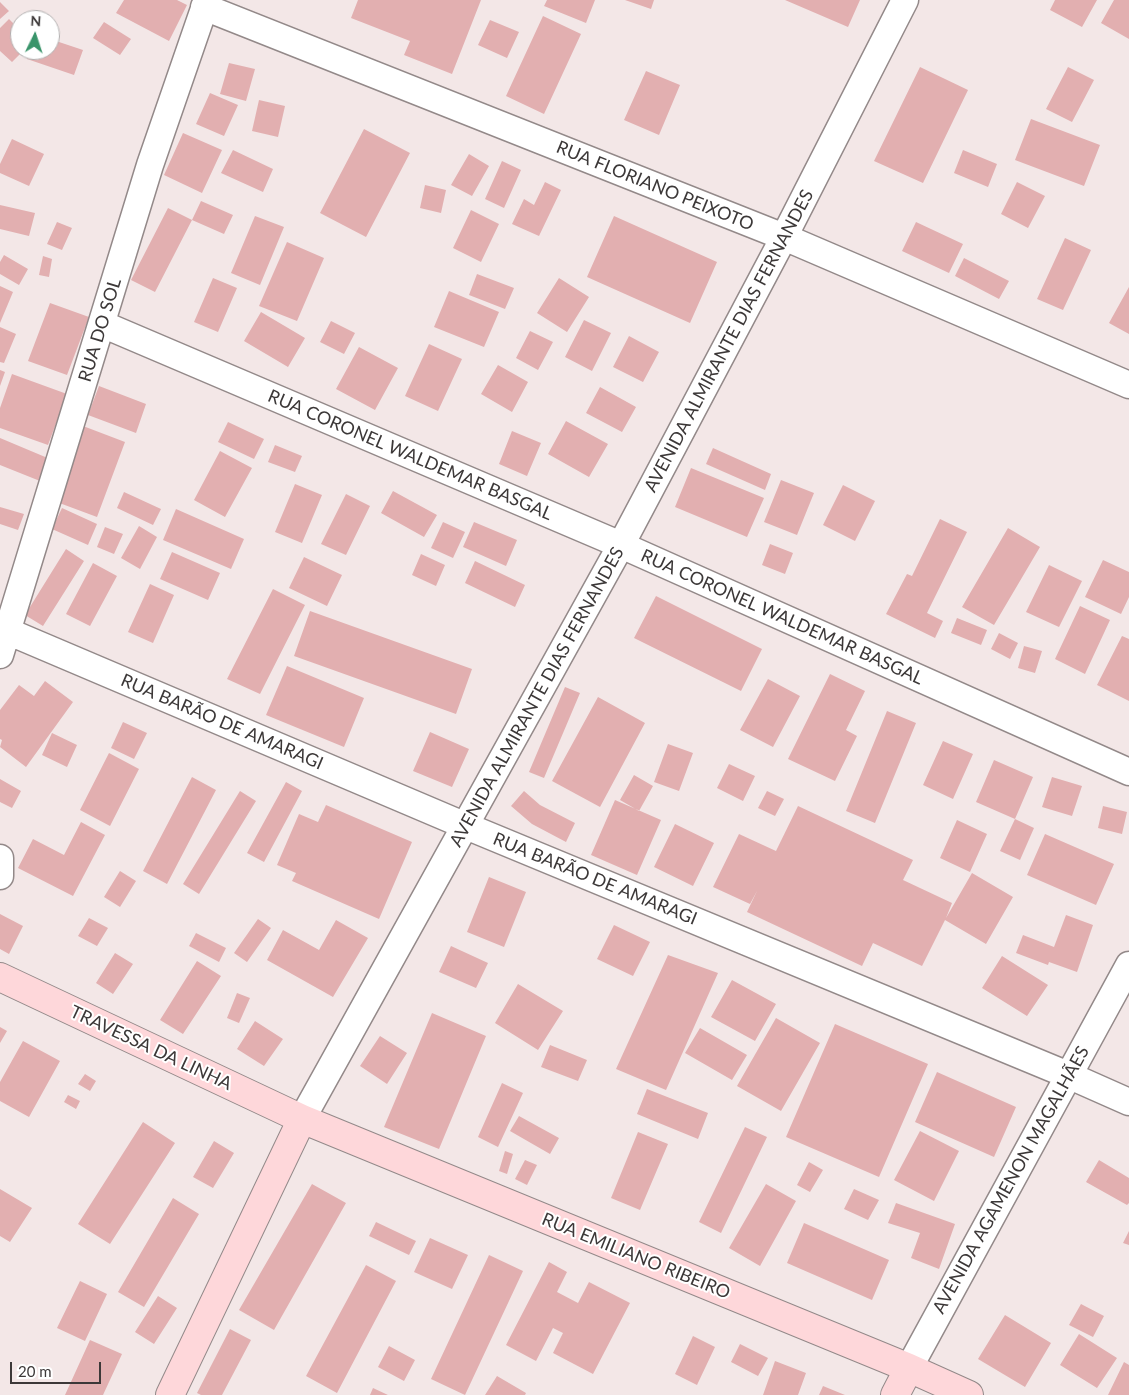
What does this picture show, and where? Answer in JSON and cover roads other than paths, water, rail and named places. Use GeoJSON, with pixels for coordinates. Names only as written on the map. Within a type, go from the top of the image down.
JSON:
{"type":"FeatureCollection","features":[{"type":"Feature","properties":{"kind":"main road","name":"TRAVESSA DA LINHA"},"geometry":{"type":"LineString","coordinates":[[0,977],[302,1119]]}},
{"type":"Feature","properties":{"kind":"main road","name":"RUA EMILIANO RIBEIRO"},"geometry":{"type":"LineString","coordinates":[[302,1119],[909,1368],[969,1395]]}},
{"type":"Feature","properties":{"kind":"main road","name":"AVENIDA ALMIRANTE DIAS FERNANDES"},"geometry":{"type":"LineString","coordinates":[[170,1395],[302,1119]]}},
{"type":"Feature","properties":{"kind":"main road","name":"AVENIDA AGAMENON MAGALHÃES"},"geometry":{"type":"LineString","coordinates":[[895,1395],[909,1368]]}},
{"type":"Feature","properties":{"kind":"street","name":"AVENIDA ALMIRANTE DIAS FERNANDES"},"geometry":{"type":"LineString","coordinates":[[302,1119],[621,545],[784,237],[905,0]]}},
{"type":"Feature","properties":{"kind":"street","name":"RUA FLORIANO PEIXOTO"},"geometry":{"type":"LineString","coordinates":[[205,3],[784,237],[1129,385]]}},
{"type":"Feature","properties":{"kind":"street","name":"RUA DO SOL"},"geometry":{"type":"LineString","coordinates":[[4,643],[150,165],[205,3]]}},
{"type":"Feature","properties":{"kind":"street","name":"RUA CORONEL WALDEMAR BASGAL"},"geometry":{"type":"LineString","coordinates":[[102,324],[621,545],[1129,772]]}},
{"type":"Feature","properties":{"kind":"street","name":"RUA BARÃO DE AMARAGI"},"geometry":{"type":"LineString","coordinates":[[4,643],[466,826],[1129,1102]]}},
{"type":"Feature","properties":{"kind":"street"},"geometry":{"type":"LineString","coordinates":[[0,858],[0,876]]}},
{"type":"Feature","properties":{"kind":"street","name":"AVENIDA AGAMENON MAGALHÃES"},"geometry":{"type":"LineString","coordinates":[[909,1368],[1129,965]]}}]}
